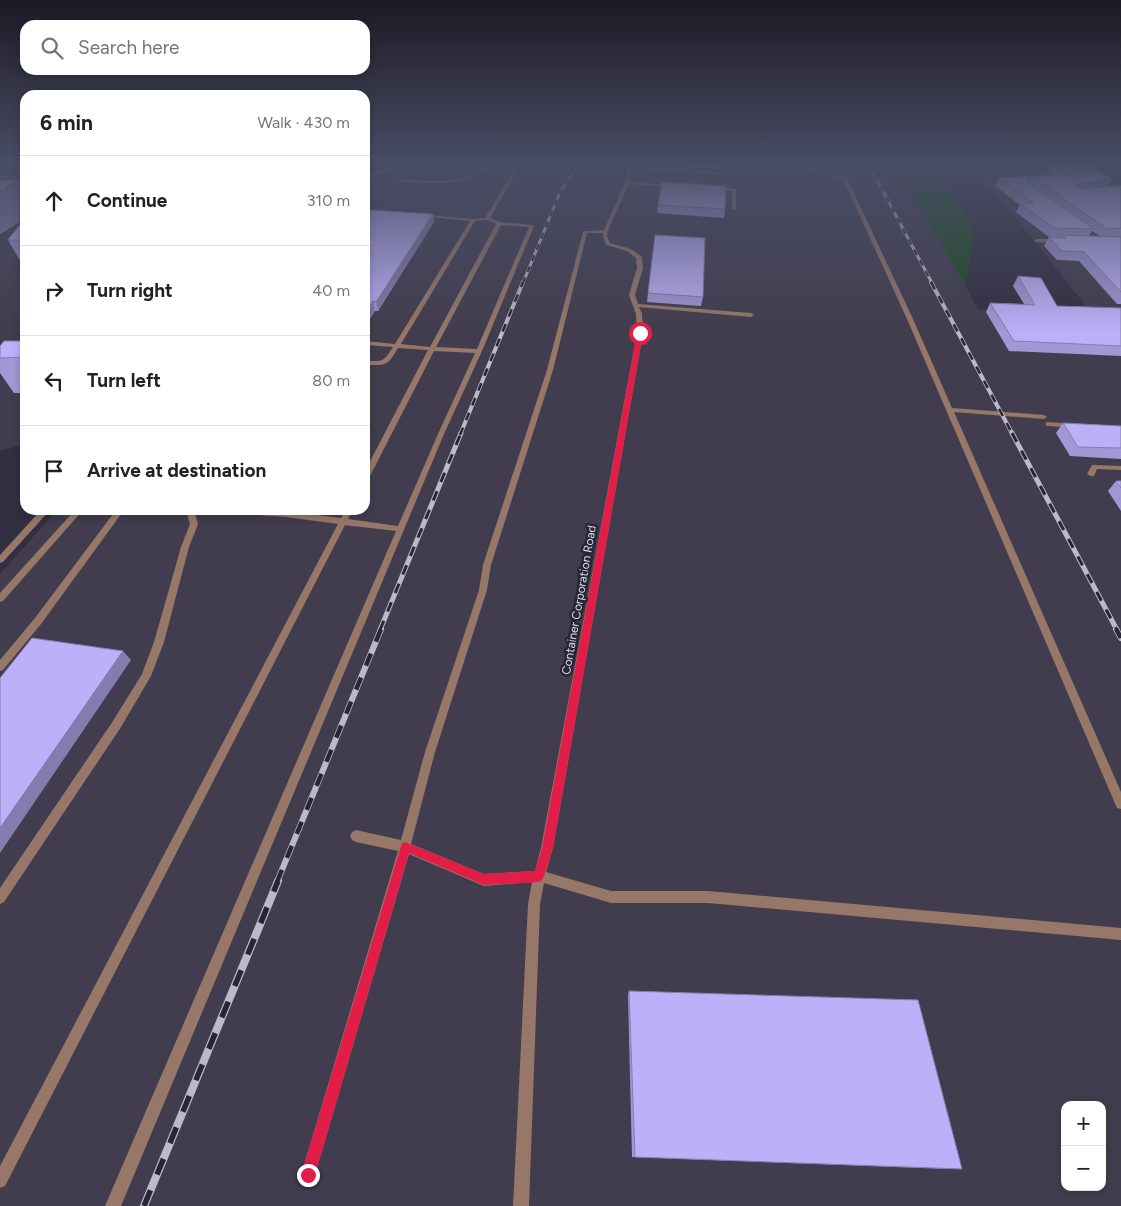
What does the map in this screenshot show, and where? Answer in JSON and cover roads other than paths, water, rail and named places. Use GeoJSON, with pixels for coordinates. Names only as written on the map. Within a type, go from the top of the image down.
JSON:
{"type":"FeatureCollection","features":[{"type":"Feature","properties":{"kind":"street"},"geometry":{"type":"LineString","coordinates":[[1037,241],[1064,241]]}},
{"type":"Feature","properties":{"kind":"street"},"geometry":{"type":"LineString","coordinates":[[1046,420],[1085,426]]}},
{"type":"Feature","properties":{"kind":"lane"},"geometry":{"type":"LineString","coordinates":[[370,363],[383,364],[388,360],[472,221]]}},
{"type":"Feature","properties":{"kind":"lane"},"geometry":{"type":"LineString","coordinates":[[113,1206],[532,226],[494,221]]}},
{"type":"Feature","properties":{"kind":"lane"},"geometry":{"type":"LineString","coordinates":[[308,1175],[405,847],[430,752],[483,590],[487,565],[550,370],[585,232],[606,231],[610,221]]}},
{"type":"Feature","properties":{"kind":"lane"},"geometry":{"type":"LineString","coordinates":[[865,221],[950,410],[1121,804]]}},
{"type":"Feature","properties":{"kind":"lane"},"geometry":{"type":"LineString","coordinates":[[370,468],[499,223]]}},
{"type":"Feature","properties":{"kind":"lane","name":"Container Corporation Road"},"geometry":{"type":"LineString","coordinates":[[539,876],[547,848],[640,333],[639,314],[632,295],[640,268],[639,257],[629,250],[608,244],[605,236],[606,231]]}},
{"type":"Feature","properties":{"kind":"lane"},"geometry":{"type":"LineString","coordinates":[[636,305],[751,315]]}},
{"type":"Feature","properties":{"kind":"lane"},"geometry":{"type":"LineString","coordinates":[[370,343],[479,351]]}},
{"type":"Feature","properties":{"kind":"lane"},"geometry":{"type":"LineString","coordinates":[[950,410],[1046,420]]}},
{"type":"Feature","properties":{"kind":"lane"},"geometry":{"type":"LineString","coordinates":[[1090,474],[1095,467],[1121,468]]}},
{"type":"Feature","properties":{"kind":"lane"},"geometry":{"type":"LineString","coordinates":[[0,560],[41,515]]}},
{"type":"Feature","properties":{"kind":"lane"},"geometry":{"type":"LineString","coordinates":[[0,599],[75,515]]}},
{"type":"Feature","properties":{"kind":"lane"},"geometry":{"type":"LineString","coordinates":[[0,667],[38,620],[116,515]]}},
{"type":"Feature","properties":{"kind":"lane"},"geometry":{"type":"LineString","coordinates":[[0,898],[117,724],[146,676],[159,642],[185,547],[194,524],[191,515]]}},
{"type":"Feature","properties":{"kind":"lane"},"geometry":{"type":"LineString","coordinates":[[291,515],[401,529]]}},
{"type":"Feature","properties":{"kind":"lane"},"geometry":{"type":"LineString","coordinates":[[0,1181],[346,515]]}},
{"type":"Feature","properties":{"kind":"lane"},"geometry":{"type":"LineString","coordinates":[[356,836],[405,847],[484,880],[539,876],[610,897],[708,897],[1121,934]]}},
{"type":"Feature","properties":{"kind":"lane"},"geometry":{"type":"LineString","coordinates":[[521,1206],[534,904],[539,876]]}},
{"type":"Feature","properties":{"kind":"railway"},"geometry":{"type":"LineString","coordinates":[[523,283],[548,221]]}},
{"type":"Feature","properties":{"kind":"railway"},"geometry":{"type":"LineString","coordinates":[[899,221],[932,283]]}},
{"type":"Feature","properties":{"kind":"railway"},"geometry":{"type":"LineString","coordinates":[[460,435],[523,282]]}},
{"type":"Feature","properties":{"kind":"railway"},"geometry":{"type":"LineString","coordinates":[[931,282],[1013,435]]}},
{"type":"Feature","properties":{"kind":"railway"},"geometry":{"type":"LineString","coordinates":[[380,630],[461,433]]}},
{"type":"Feature","properties":{"kind":"railway"},"geometry":{"type":"LineString","coordinates":[[1012,433],[1117,630]]}},
{"type":"Feature","properties":{"kind":"railway"},"geometry":{"type":"LineString","coordinates":[[277,882],[381,629]]}},
{"type":"Feature","properties":{"kind":"railway"},"geometry":{"type":"LineString","coordinates":[[1116,629],[1121,638]]}},
{"type":"Feature","properties":{"kind":"railway"},"geometry":{"type":"LineString","coordinates":[[144,1206],[278,881]]}}]}
